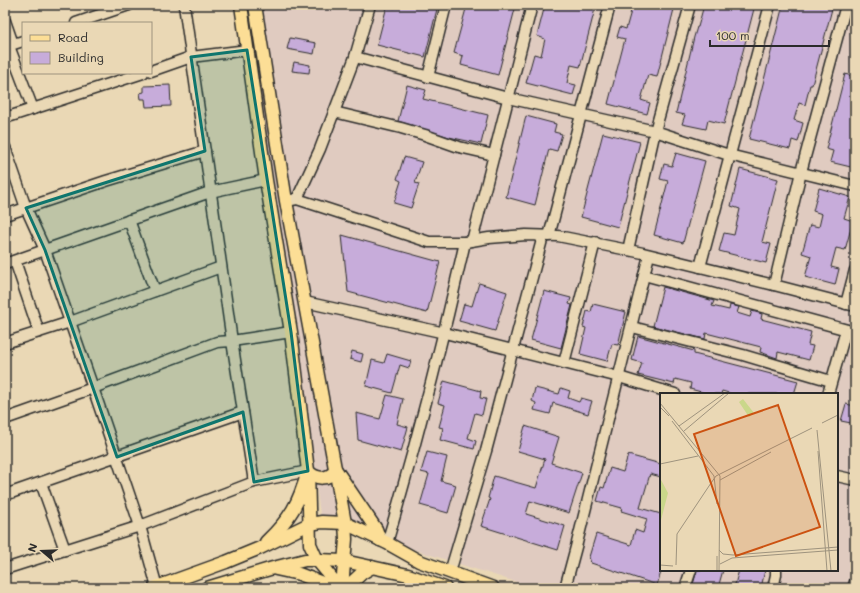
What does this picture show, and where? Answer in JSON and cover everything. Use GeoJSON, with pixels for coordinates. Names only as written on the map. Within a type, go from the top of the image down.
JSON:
{"type":"FeatureCollection","features":[{"type":"Feature","properties":{"kind":"main road"},"geometry":{"type":"LineString","coordinates":[[241,5],[266,180],[291,332],[308,471],[310,524],[308,536],[317,560],[341,588]]}},
{"type":"Feature","properties":{"kind":"main road"},"geometry":{"type":"LineString","coordinates":[[255,5],[292,200],[305,302],[345,523],[346,539],[341,588]]}},
{"type":"Feature","properties":{"kind":"main road"},"geometry":{"type":"LineString","coordinates":[[308,471],[314,476],[321,478],[331,475],[336,470]]}},
{"type":"Feature","properties":{"kind":"main road"},"geometry":{"type":"LineString","coordinates":[[336,470],[384,542]]}},
{"type":"Feature","properties":{"kind":"main road"},"geometry":{"type":"LineString","coordinates":[[260,548],[291,514],[302,491],[308,471]]}},
{"type":"Feature","properties":{"kind":"main road"},"geometry":{"type":"LineString","coordinates":[[155,587],[226,562],[260,548],[310,524],[322,522],[345,523],[419,561],[493,588]]}},
{"type":"Feature","properties":{"kind":"main road"},"geometry":{"type":"LineString","coordinates":[[207,588],[305,560],[344,561],[408,576],[445,588]]}},
{"type":"Feature","properties":{"kind":"main road"},"geometry":{"type":"LineString","coordinates":[[346,588],[362,573],[372,567]]}},
{"type":"Feature","properties":{"kind":"main road"},"geometry":{"type":"LineString","coordinates":[[273,568],[299,574],[336,588]]}},
{"type":"Feature","properties":{"kind":"street"},"geometry":{"type":"LineString","coordinates":[[79,22],[129,5]]}},
{"type":"Feature","properties":{"kind":"street"},"geometry":{"type":"LineString","coordinates":[[184,5],[221,267],[254,482]]}},
{"type":"Feature","properties":{"kind":"street"},"geometry":{"type":"LineString","coordinates":[[370,5],[355,57],[334,112],[292,200],[429,242],[469,242],[526,235],[558,236],[595,242],[850,305],[855,270]]}},
{"type":"Feature","properties":{"kind":"street"},"geometry":{"type":"LineString","coordinates":[[428,77],[446,5]]}},
{"type":"Feature","properties":{"kind":"street"},"geometry":{"type":"LineString","coordinates":[[384,542],[415,446],[444,333],[494,155],[532,5]]}},
{"type":"Feature","properties":{"kind":"street"},"geometry":{"type":"LineString","coordinates":[[450,572],[486,450],[512,351],[582,115],[610,5]]}},
{"type":"Feature","properties":{"kind":"street"},"geometry":{"type":"LineString","coordinates":[[628,250],[655,131],[690,5]]}},
{"type":"Feature","properties":{"kind":"street"},"geometry":{"type":"LineString","coordinates":[[700,267],[770,5]]}},
{"type":"Feature","properties":{"kind":"street"},"geometry":{"type":"LineString","coordinates":[[774,285],[801,172],[846,5]]}},
{"type":"Feature","properties":{"kind":"street"},"geometry":{"type":"LineString","coordinates":[[5,21],[22,72]]}},
{"type":"Feature","properties":{"kind":"street"},"geometry":{"type":"LineString","coordinates":[[152,70],[191,57],[248,50]]}},
{"type":"Feature","properties":{"kind":"street"},"geometry":{"type":"LineString","coordinates":[[355,57],[508,98],[655,131],[729,155],[855,186]]}},
{"type":"Feature","properties":{"kind":"street"},"geometry":{"type":"LineString","coordinates":[[23,74],[34,109]]}},
{"type":"Feature","properties":{"kind":"street"},"geometry":{"type":"LineString","coordinates":[[5,118],[140,74]]}},
{"type":"Feature","properties":{"kind":"street"},"geometry":{"type":"LineString","coordinates":[[334,112],[401,128],[459,147],[494,155]]}},
{"type":"Feature","properties":{"kind":"street"},"geometry":{"type":"LineString","coordinates":[[5,215],[204,151]]}},
{"type":"Feature","properties":{"kind":"street"},"geometry":{"type":"LineString","coordinates":[[6,154],[26,208],[45,250],[117,457],[140,526],[155,587]]}},
{"type":"Feature","properties":{"kind":"street"},"geometry":{"type":"LineString","coordinates":[[5,264],[210,192],[266,180]]}},
{"type":"Feature","properties":{"kind":"street"},"geometry":{"type":"LineString","coordinates":[[129,220],[155,291]]}},
{"type":"Feature","properties":{"kind":"street"},"geometry":{"type":"LineString","coordinates":[[564,364],[595,242]]}},
{"type":"Feature","properties":{"kind":"street"},"geometry":{"type":"LineString","coordinates":[[564,588],[576,547],[649,255]]}},
{"type":"Feature","properties":{"kind":"street"},"geometry":{"type":"LineString","coordinates":[[15,261],[39,332]]}},
{"type":"Feature","properties":{"kind":"street"},"geometry":{"type":"LineString","coordinates":[[5,343],[70,322],[221,267]]}},
{"type":"Feature","properties":{"kind":"street"},"geometry":{"type":"LineString","coordinates":[[644,275],[851,331],[828,393]]}},
{"type":"Feature","properties":{"kind":"street"},"geometry":{"type":"LineString","coordinates":[[305,302],[444,333],[619,377],[672,393]]}},
{"type":"Feature","properties":{"kind":"street"},"geometry":{"type":"LineString","coordinates":[[632,327],[743,355],[832,382]]}},
{"type":"Feature","properties":{"kind":"street"},"geometry":{"type":"LineString","coordinates":[[5,419],[217,342],[291,332]]}},
{"type":"Feature","properties":{"kind":"street"},"geometry":{"type":"LineString","coordinates":[[5,495],[243,412]]}},
{"type":"Feature","properties":{"kind":"street"},"geometry":{"type":"LineString","coordinates":[[5,569],[140,526],[254,482],[308,471]]}},
{"type":"Feature","properties":{"kind":"street"},"geometry":{"type":"LineString","coordinates":[[838,476],[855,480]]}},
{"type":"Feature","properties":{"kind":"street"},"geometry":{"type":"LineString","coordinates":[[41,483],[65,550]]}},
{"type":"Feature","properties":{"kind":"street"},"geometry":{"type":"LineString","coordinates":[[685,588],[691,571]]}},
{"type":"Feature","properties":{"kind":"street"},"geometry":{"type":"LineString","coordinates":[[773,588],[776,571]]}},
{"type":"Feature","properties":{"kind":"street"},"geometry":{"type":"LineString","coordinates":[[853,588],[855,582]]}},
{"type":"Feature","properties":{"kind":"highlighted area"},"geometry":{"type":"Polygon","coordinates":[[[247,50],[291,332],[308,471],[254,482],[243,412],[117,457],[45,250],[26,208],[205,151],[191,57],[247,50]]]}},
{"type":"Feature","properties":{"kind":"shaded area"},"geometry":{"type":"Polygon","coordinates":[[[246,5],[855,5],[855,588],[535,588],[321,520],[246,5]]]}},
{"type":"Feature","properties":{"kind":"building"},"geometry":{"type":"Polygon","coordinates":[[[396,5],[438,5],[425,57],[377,45],[387,6],[395,8],[396,5]]]}},
{"type":"Feature","properties":{"kind":"building"},"geometry":{"type":"Polygon","coordinates":[[[467,5],[516,5],[498,75],[461,65],[463,56],[454,53],[467,5]]]}},
{"type":"Feature","properties":{"kind":"building"},"geometry":{"type":"Polygon","coordinates":[[[545,5],[596,5],[580,67],[571,65],[567,83],[576,85],[573,95],[526,83],[534,54],[541,56],[545,39],[537,36],[545,5]]]}},
{"type":"Feature","properties":{"kind":"building"},"geometry":{"type":"Polygon","coordinates":[[[616,5],[675,5],[657,77],[648,75],[641,100],[650,103],[647,114],[608,104],[625,39],[617,37],[620,27],[626,29],[631,11],[616,7],[616,5]]]}},
{"type":"Feature","properties":{"kind":"building"},"geometry":{"type":"Polygon","coordinates":[[[704,5],[755,5],[724,124],[708,120],[706,129],[682,124],[685,115],[676,113],[694,37],[704,5]]]}},
{"type":"Feature","properties":{"kind":"building"},"geometry":{"type":"Polygon","coordinates":[[[783,5],[833,5],[812,85],[810,85],[805,105],[799,103],[794,120],[803,123],[798,142],[792,140],[790,149],[749,139],[783,5]]]}},
{"type":"Feature","properties":{"kind":"building"},"geometry":{"type":"Polygon","coordinates":[[[290,38],[316,43],[314,54],[287,49],[290,38]]]}},
{"type":"Feature","properties":{"kind":"building"},"geometry":{"type":"Polygon","coordinates":[[[294,62],[310,65],[309,73],[292,71],[294,62]]]}},
{"type":"Feature","properties":{"kind":"building"},"geometry":{"type":"Polygon","coordinates":[[[845,74],[855,77],[855,168],[830,162],[833,151],[826,149],[845,74]]]}},
{"type":"Feature","properties":{"kind":"building"},"geometry":{"type":"Polygon","coordinates":[[[170,85],[171,106],[146,107],[145,99],[141,99],[140,93],[144,92],[144,86],[170,85]]]}},
{"type":"Feature","properties":{"kind":"building"},"geometry":{"type":"Polygon","coordinates":[[[407,85],[426,90],[423,99],[488,115],[481,144],[449,137],[398,121],[407,85]]]}},
{"type":"Feature","properties":{"kind":"building"},"geometry":{"type":"Polygon","coordinates":[[[526,116],[556,124],[554,132],[562,134],[557,151],[549,149],[535,205],[506,197],[526,116]]]}},
{"type":"Feature","properties":{"kind":"building"},"geometry":{"type":"Polygon","coordinates":[[[603,133],[640,142],[618,227],[581,217],[603,133]]]}},
{"type":"Feature","properties":{"kind":"building"},"geometry":{"type":"Polygon","coordinates":[[[676,153],[705,161],[683,243],[654,235],[668,181],[660,179],[664,164],[672,166],[676,153]]]}},
{"type":"Feature","properties":{"kind":"building"},"geometry":{"type":"Polygon","coordinates":[[[404,157],[422,162],[415,183],[419,184],[411,208],[394,203],[401,181],[397,179],[404,157]]]}},
{"type":"Feature","properties":{"kind":"building"},"geometry":{"type":"Polygon","coordinates":[[[740,169],[778,179],[762,242],[771,244],[766,263],[719,251],[724,233],[734,235],[740,209],[731,206],[740,169]]]}},
{"type":"Feature","properties":{"kind":"building"},"geometry":{"type":"Polygon","coordinates":[[[819,188],[850,197],[844,218],[853,221],[845,250],[836,248],[831,267],[839,269],[835,285],[805,277],[811,256],[802,253],[810,225],[819,227],[822,214],[813,211],[819,188]]]}},
{"type":"Feature","properties":{"kind":"building"},"geometry":{"type":"Polygon","coordinates":[[[342,235],[440,262],[427,313],[348,292],[342,235]]]}},
{"type":"Feature","properties":{"kind":"building"},"geometry":{"type":"Polygon","coordinates":[[[479,283],[507,292],[495,331],[459,321],[464,304],[472,306],[479,283]]]}},
{"type":"Feature","properties":{"kind":"building"},"geometry":{"type":"Polygon","coordinates":[[[663,287],[714,301],[712,306],[729,310],[730,305],[739,307],[737,313],[750,317],[752,311],[762,314],[761,319],[811,332],[808,345],[813,346],[809,360],[778,352],[777,358],[760,352],[761,347],[706,333],[705,339],[653,326],[663,287]]]}},
{"type":"Feature","properties":{"kind":"building"},"geometry":{"type":"Polygon","coordinates":[[[544,291],[571,298],[569,304],[572,305],[561,348],[531,340],[544,291]]]}},
{"type":"Feature","properties":{"kind":"building"},"geometry":{"type":"Polygon","coordinates":[[[593,304],[626,312],[618,345],[612,344],[607,361],[580,354],[586,328],[583,327],[587,311],[591,312],[593,304]]]}},
{"type":"Feature","properties":{"kind":"building"},"geometry":{"type":"Polygon","coordinates":[[[638,336],[694,351],[694,354],[798,381],[794,393],[729,393],[722,391],[721,393],[705,393],[690,389],[691,383],[675,379],[674,384],[638,375],[642,363],[632,360],[638,336]]]}},
{"type":"Feature","properties":{"kind":"building"},"geometry":{"type":"Polygon","coordinates":[[[352,351],[363,354],[361,362],[350,359],[352,351]]]}},
{"type":"Feature","properties":{"kind":"building"},"geometry":{"type":"Polygon","coordinates":[[[387,354],[411,361],[409,368],[400,365],[392,393],[366,386],[372,360],[384,363],[387,354]]]}},
{"type":"Feature","properties":{"kind":"building"},"geometry":{"type":"Polygon","coordinates":[[[444,381],[481,391],[480,398],[486,399],[482,415],[475,413],[468,438],[476,441],[474,449],[440,440],[443,428],[439,427],[445,405],[438,403],[444,381]]]}},
{"type":"Feature","properties":{"kind":"building"},"geometry":{"type":"Polygon","coordinates":[[[535,388],[559,394],[561,388],[570,391],[568,398],[579,402],[581,398],[592,401],[588,414],[553,403],[550,414],[534,410],[536,403],[532,401],[535,388]]]}},
{"type":"Feature","properties":{"kind":"building"},"geometry":{"type":"Polygon","coordinates":[[[387,395],[403,399],[397,424],[408,427],[401,452],[358,440],[356,413],[380,419],[387,395]]]}},
{"type":"Feature","properties":{"kind":"building"},"geometry":{"type":"Polygon","coordinates":[[[846,404],[855,406],[851,423],[841,421],[846,404]]]}},
{"type":"Feature","properties":{"kind":"building"},"geometry":{"type":"Polygon","coordinates":[[[525,426],[559,437],[551,463],[582,473],[569,513],[530,501],[526,514],[565,526],[558,550],[481,526],[490,499],[488,498],[494,476],[536,488],[545,459],[518,451],[525,426]]]}},
{"type":"Feature","properties":{"kind":"building"},"geometry":{"type":"Polygon","coordinates":[[[427,452],[447,457],[441,481],[456,485],[448,513],[420,505],[429,474],[421,472],[427,452]]]}},
{"type":"Feature","properties":{"kind":"building"},"geometry":{"type":"Polygon","coordinates":[[[628,455],[660,464],[660,477],[650,474],[640,508],[660,514],[661,572],[657,585],[591,563],[589,557],[596,534],[631,545],[635,530],[643,533],[647,519],[621,511],[622,508],[597,501],[601,487],[604,488],[610,468],[623,472],[628,455]]]}},
{"type":"Feature","properties":{"kind":"building"},"geometry":{"type":"Polygon","coordinates":[[[697,571],[723,571],[718,588],[692,588],[697,571]]]}},
{"type":"Feature","properties":{"kind":"building"},"geometry":{"type":"Polygon","coordinates":[[[739,571],[765,571],[761,588],[734,588],[739,571]]]}}]}
